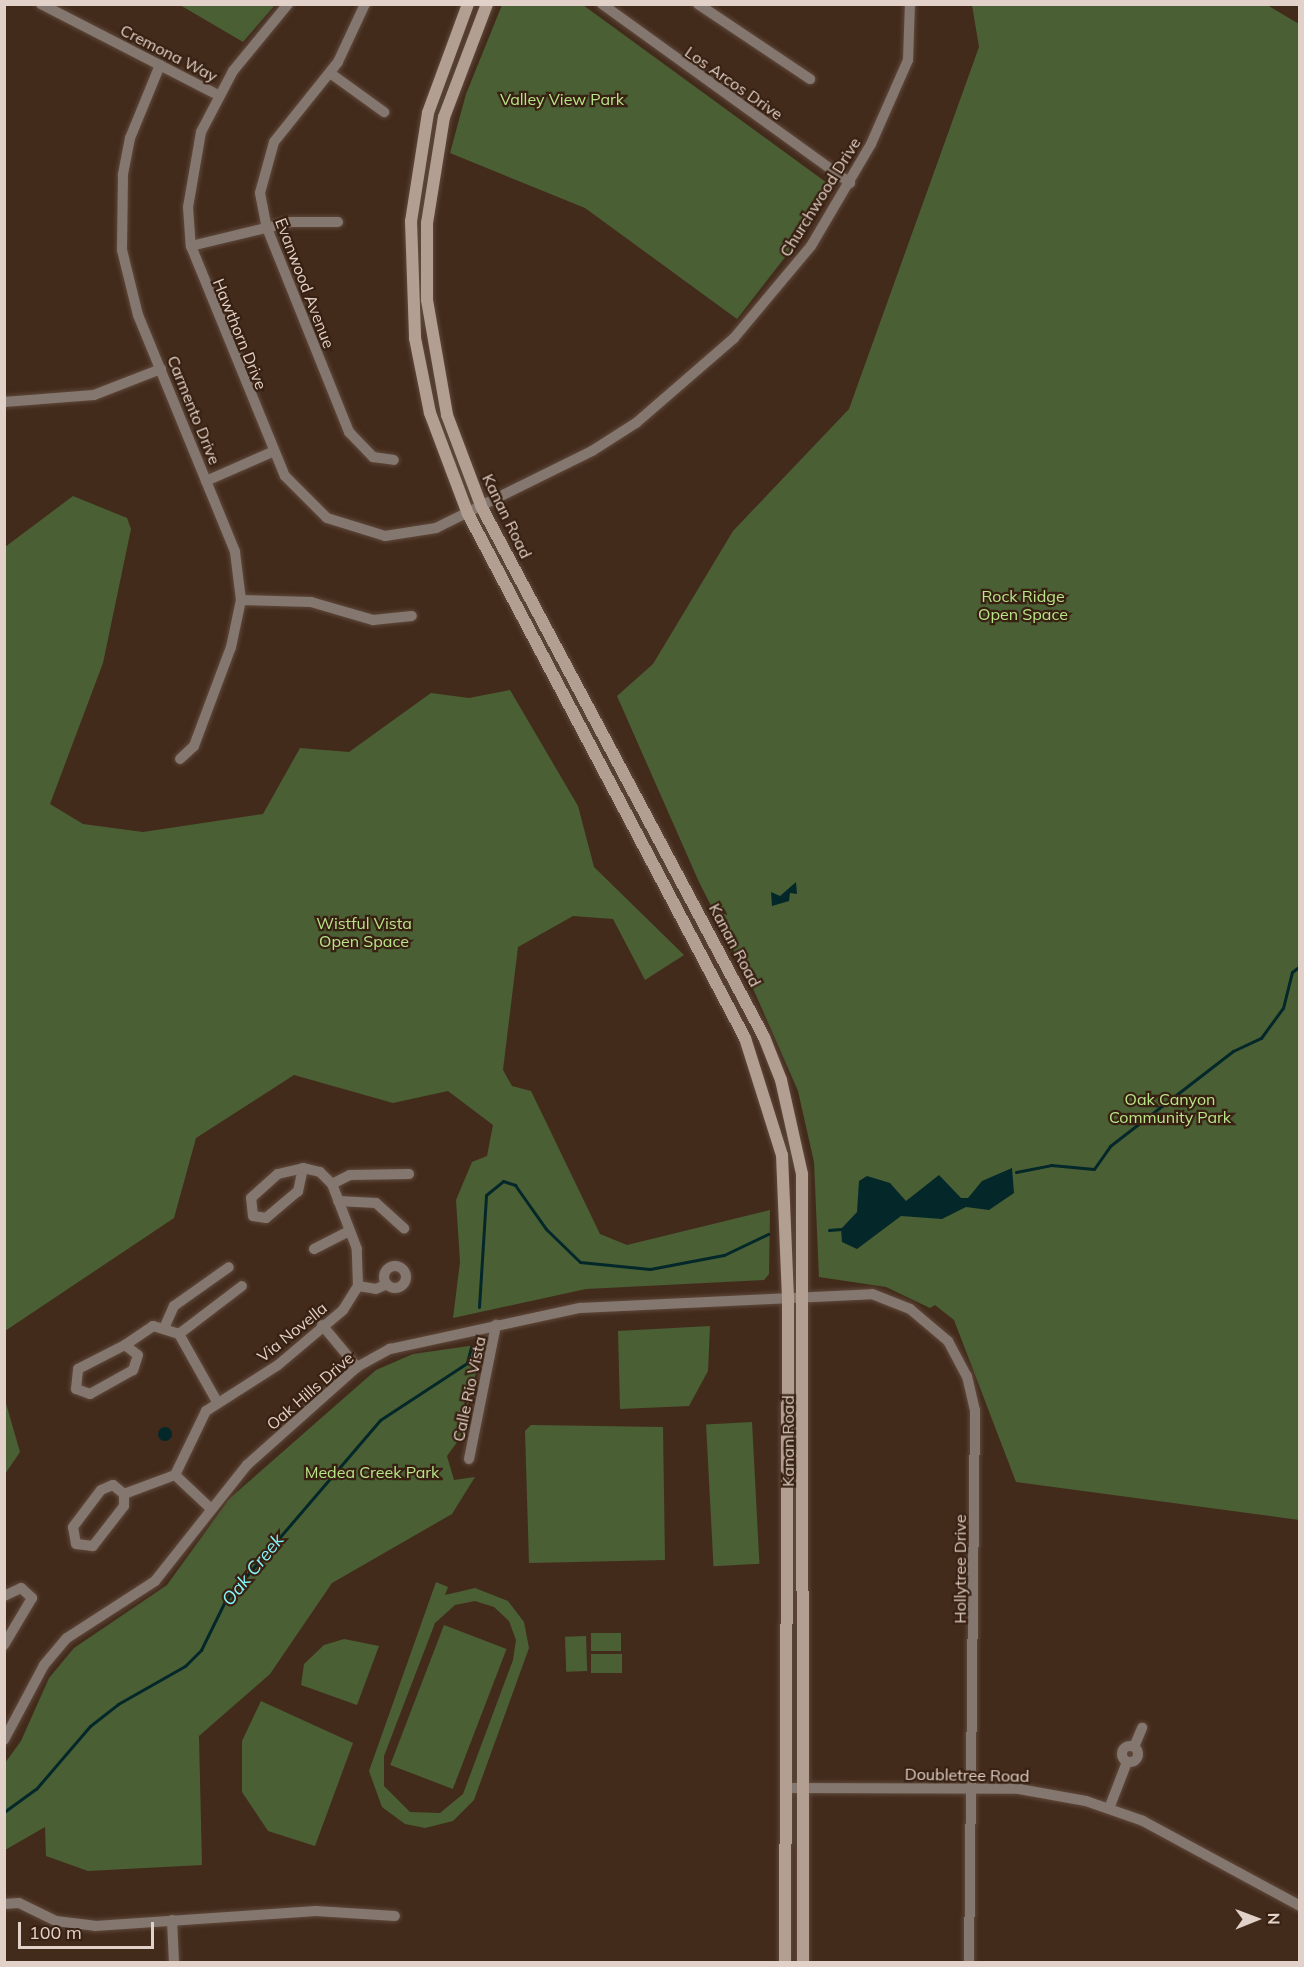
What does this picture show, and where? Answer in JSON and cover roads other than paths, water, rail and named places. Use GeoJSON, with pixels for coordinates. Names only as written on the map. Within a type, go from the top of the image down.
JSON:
{"type":"FeatureCollection","features":[{"type":"Feature","properties":{"kind":"main road","name":"Kanan Road"},"geometry":{"type":"LineString","coordinates":[[468,4],[428,113],[415,182],[410,261],[426,396],[468,513],[719,983],[757,1065],[782,1155],[788,1297],[788,1788],[785,1962]]}},
{"type":"Feature","properties":{"kind":"main road","name":"Kanan Road"},"geometry":{"type":"LineString","coordinates":[[487,4],[444,117],[431,186],[426,263],[441,386],[482,508],[772,1057],[802,1174],[806,1788],[803,1962]]}},
{"type":"Feature","properties":{"kind":"street","name":"Cremona Way"},"geometry":{"type":"LineString","coordinates":[[41,4],[218,96]]}},
{"type":"Feature","properties":{"kind":"street","name":"Hawthorn Drive"},"geometry":{"type":"LineString","coordinates":[[288,4],[218,96],[192,169],[191,246],[272,452],[304,500],[356,531],[415,534],[482,508]]}},
{"type":"Feature","properties":{"kind":"street","name":"Evanwood Avenue"},"geometry":{"type":"LineString","coordinates":[[365,4],[330,73],[267,155],[260,194],[267,228],[349,432],[373,457],[394,460]]}},
{"type":"Feature","properties":{"kind":"street","name":"Los Arcos Drive"},"geometry":{"type":"LineString","coordinates":[[602,4],[850,183]]}},
{"type":"Feature","properties":{"kind":"street"},"geometry":{"type":"LineString","coordinates":[[698,4],[810,79]]}},
{"type":"Feature","properties":{"kind":"street","name":"Churchwood Drive"},"geometry":{"type":"LineString","coordinates":[[482,508],[592,451],[688,382],[775,293],[850,183],[909,60],[910,4]]}},
{"type":"Feature","properties":{"kind":"street","name":"Carmento Drive"},"geometry":{"type":"LineString","coordinates":[[159,65],[130,138],[120,214],[129,286],[160,369],[235,552],[241,600],[231,647],[198,736],[180,759]]}},
{"type":"Feature","properties":{"kind":"street"},"geometry":{"type":"LineString","coordinates":[[330,73],[384,112]]}},
{"type":"Feature","properties":{"kind":"street"},"geometry":{"type":"LineString","coordinates":[[191,246],[267,228],[338,222]]}},
{"type":"Feature","properties":{"kind":"street"},"geometry":{"type":"LineString","coordinates":[[4,402],[94,395],[160,369]]}},
{"type":"Feature","properties":{"kind":"street"},"geometry":{"type":"LineString","coordinates":[[206,481],[272,452]]}},
{"type":"Feature","properties":{"kind":"street"},"geometry":{"type":"LineString","coordinates":[[241,600],[311,602],[374,620],[412,616]]}},
{"type":"Feature","properties":{"kind":"street"},"geometry":{"type":"LineString","coordinates":[[303,1168],[298,1191],[267,1218],[253,1216],[250,1198],[278,1174],[303,1168],[320,1172],[332,1184],[360,1263],[358,1286],[376,1289],[387,1284]]}},
{"type":"Feature","properties":{"kind":"street"},"geometry":{"type":"LineString","coordinates":[[332,1184],[350,1175],[409,1174]]}},
{"type":"Feature","properties":{"kind":"street"},"geometry":{"type":"LineString","coordinates":[[338,1201],[376,1203],[404,1228]]}},
{"type":"Feature","properties":{"kind":"street"},"geometry":{"type":"LineString","coordinates":[[314,1249],[348,1232]]}},
{"type":"Feature","properties":{"kind":"street"},"geometry":{"type":"LineString","coordinates":[[165,1326],[174,1306],[229,1267]]}},
{"type":"Feature","properties":{"kind":"street"},"geometry":{"type":"LineString","coordinates":[[179,1334],[242,1286]]}},
{"type":"Feature","properties":{"kind":"street","name":"Via Novella"},"geometry":{"type":"LineString","coordinates":[[176,1475],[199,1422],[216,1400],[278,1365],[322,1325],[343,1310],[358,1286]]}},
{"type":"Feature","properties":{"kind":"street","name":"Hollytree Drive"},"geometry":{"type":"LineString","coordinates":[[804,1296],[872,1294],[910,1309],[948,1341],[967,1376],[976,1428],[969,1962]]}},
{"type":"Feature","properties":{"kind":"street","name":"Oak Hills Drive"},"geometry":{"type":"LineString","coordinates":[[4,1740],[54,1651],[80,1628],[155,1581],[209,1507],[247,1465],[357,1367],[411,1342],[587,1307],[804,1296]]}},
{"type":"Feature","properties":{"kind":"street"},"geometry":{"type":"LineString","coordinates":[[322,1325],[357,1367]]}},
{"type":"Feature","properties":{"kind":"street"},"geometry":{"type":"LineString","coordinates":[[125,1345],[138,1355],[133,1370],[90,1394],[76,1389],[78,1369],[125,1345],[153,1326],[165,1326],[179,1334],[216,1400]]}},
{"type":"Feature","properties":{"kind":"street","name":"Calle Rio Vista"},"geometry":{"type":"LineString","coordinates":[[469,1459],[496,1326]]}},
{"type":"Feature","properties":{"kind":"street"},"geometry":{"type":"LineString","coordinates":[[124,1494],[176,1475],[209,1507]]}},
{"type":"Feature","properties":{"kind":"street"},"geometry":{"type":"LineString","coordinates":[[113,1485],[124,1494],[124,1506],[96,1542],[88,1547],[76,1544],[73,1527],[101,1490],[113,1485]]}},
{"type":"Feature","properties":{"kind":"street"},"geometry":{"type":"LineString","coordinates":[[4,1596],[21,1588],[32,1598],[4,1645]]}},
{"type":"Feature","properties":{"kind":"street"},"geometry":{"type":"LineString","coordinates":[[1110,1806],[1127,1762],[1122,1750],[1134,1747],[1142,1728]]}},
{"type":"Feature","properties":{"kind":"street","name":"Doubletree Road"},"geometry":{"type":"LineString","coordinates":[[788,1788],[973,1789],[1048,1793],[1110,1806],[1282,1892],[1299,1906]]}},
{"type":"Feature","properties":{"kind":"street"},"geometry":{"type":"LineString","coordinates":[[4,1904],[19,1903],[80,1926],[316,1911],[395,1916]]}},
{"type":"Feature","properties":{"kind":"street"},"geometry":{"type":"LineString","coordinates":[[172,1920],[174,1962]]}},
{"type":"Feature","properties":{"kind":"water"},"geometry":{"type":"Polygon","coordinates":[[[796,882],[797,894],[790,893],[789,901],[772,906],[771,892],[780,896],[796,882]]]}},
{"type":"Feature","properties":{"kind":"water"},"geometry":{"type":"Polygon","coordinates":[[[1012,1168],[1014,1193],[989,1210],[966,1207],[942,1219],[901,1216],[857,1249],[842,1242],[841,1229],[857,1212],[859,1181],[867,1176],[890,1183],[906,1201],[939,1175],[961,1198],[968,1198],[982,1181],[1012,1168]]]}},
{"type":"Feature","properties":{"kind":"water"},"geometry":{"type":"Polygon","coordinates":[[[165,1427],[170,1429],[172,1434],[170,1439],[165,1441],[160,1439],[158,1434],[160,1429],[165,1427]]]}},
{"type":"Feature","properties":{"kind":"waterway","name":"Oak Creek"},"geometry":{"type":"LineString","coordinates":[[1016,1172],[1051,1165],[1094,1169],[1110,1146],[1233,1051],[1261,1038],[1283,1008],[1292,972],[1300,966]]}},
{"type":"Feature","properties":{"kind":"waterway","name":"Oak Creek"},"geometry":{"type":"LineString","coordinates":[[479,1307],[486,1195],[503,1181],[515,1185],[546,1229],[580,1262],[650,1269],[724,1255],[768,1234]]}},
{"type":"Feature","properties":{"kind":"waterway","name":"Oak Creek"},"geometry":{"type":"LineString","coordinates":[[829,1230],[841,1229]]}},
{"type":"Feature","properties":{"kind":"waterway","name":"Oak Creek"},"geometry":{"type":"LineString","coordinates":[[4,1812],[36,1789],[90,1726],[118,1704],[185,1666],[201,1650],[225,1601],[380,1420],[467,1363],[471,1347]]}},
{"type":"Feature","properties":{"kind":"park label","name":"Valley View Park"},"geometry":{"type":"Point","coordinates":[562,99]}},
{"type":"Feature","properties":{"kind":"park label","name":"Rock Ridge Open Space"},"geometry":{"type":"Point","coordinates":[1023,605]}},
{"type":"Feature","properties":{"kind":"park label","name":"Wistful Vista Open Space"},"geometry":{"type":"Point","coordinates":[364,932]}},
{"type":"Feature","properties":{"kind":"park label","name":"Oak Canyon Community Park"},"geometry":{"type":"Point","coordinates":[1170,1108]}},
{"type":"Feature","properties":{"kind":"park label","name":"Medea Creek Park"},"geometry":{"type":"Point","coordinates":[372,1472]}}]}
